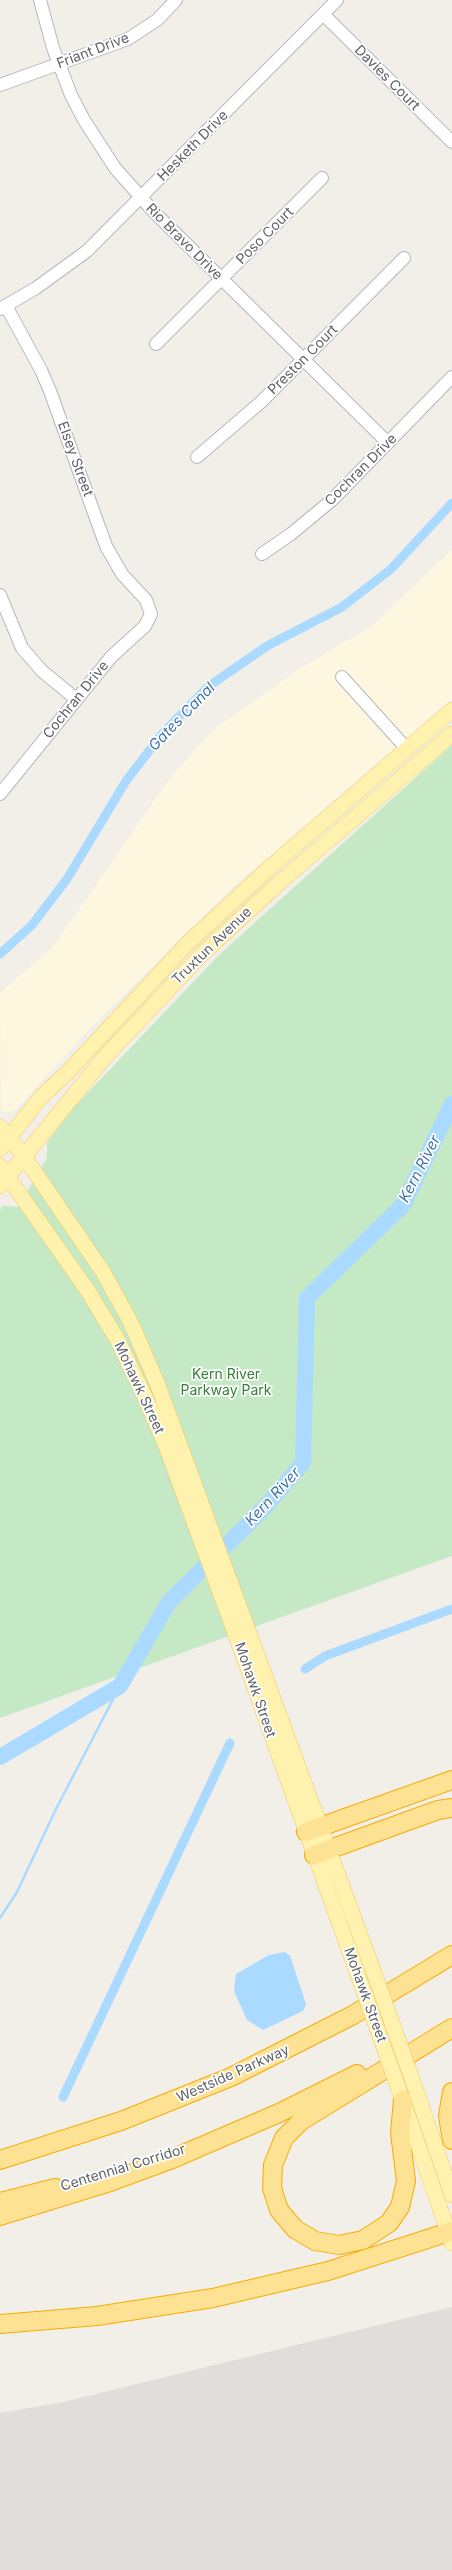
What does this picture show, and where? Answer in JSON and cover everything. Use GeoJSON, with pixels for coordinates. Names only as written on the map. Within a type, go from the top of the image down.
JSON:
{"type":"FeatureCollection","features":[{"type":"Feature","properties":{"kind":"highway"},"geometry":{"type":"LineString","coordinates":[[313,1830],[452,1780]]}},
{"type":"Feature","properties":{"kind":"highway"},"geometry":{"type":"LineString","coordinates":[[321,1852],[438,1810],[452,1808]]}},
{"type":"Feature","properties":{"kind":"highway"},"geometry":{"type":"LineString","coordinates":[[267,2060],[351,2010],[452,1940]]}},
{"type":"Feature","properties":{"kind":"highway","name":"Westside Parkway"},"geometry":{"type":"LineString","coordinates":[[0,2160],[121,2121],[188,2095],[267,2060],[353,2016],[452,1955]]}},
{"type":"Feature","properties":{"kind":"highway"},"geometry":{"type":"LineString","coordinates":[[0,2216],[136,2173],[244,2128],[350,2077],[452,2017]]}},
{"type":"Feature","properties":{"kind":"highway"},"geometry":{"type":"LineString","coordinates":[[400,2092],[400,2133],[406,2180],[400,2207],[389,2223],[363,2240],[339,2245],[315,2241],[295,2228],[280,2210],[272,2188],[273,2165],[284,2138],[301,2121],[452,2028]]}},
{"type":"Feature","properties":{"kind":"highway"},"geometry":{"type":"LineString","coordinates":[[452,2092],[448,2116],[452,2140]]}},
{"type":"Feature","properties":{"kind":"highway","name":"Centennial Corridor"},"geometry":{"type":"LineString","coordinates":[[0,2202],[150,2161],[244,2128]]}},
{"type":"Feature","properties":{"kind":"highway"},"geometry":{"type":"LineString","coordinates":[[0,2324],[97,2316],[213,2298],[328,2271],[451,2235]]}},
{"type":"Feature","properties":{"kind":"main road","name":"Truxtun Avenue"},"geometry":{"type":"LineString","coordinates":[[3,1138],[41,1097],[67,1073],[188,943],[267,870],[452,710]]}},
{"type":"Feature","properties":{"kind":"main road","name":"Truxtun Avenue"},"geometry":{"type":"LineString","coordinates":[[3,1176],[23,1155],[104,1058],[201,956],[274,888],[452,734]]}},
{"type":"Feature","properties":{"kind":"main road"},"geometry":{"type":"LineString","coordinates":[[384,793],[406,761],[407,749]]}},
{"type":"Feature","properties":{"kind":"main road","name":"Mohawk Street"},"geometry":{"type":"LineString","coordinates":[[3,1138],[23,1155],[103,1272],[131,1323],[178,1433],[246,1619],[313,1830]]}},
{"type":"Feature","properties":{"kind":"main road","name":"Mohawk Street"},"geometry":{"type":"LineString","coordinates":[[3,1176],[88,1291],[117,1339],[166,1446],[234,1630],[321,1852],[363,1989],[451,2235]]}},
{"type":"Feature","properties":{"kind":"main road","name":"Mohawk Street"},"geometry":{"type":"LineString","coordinates":[[321,1852],[377,1981],[452,2195]]}},
{"type":"Feature","properties":{"kind":"street","name":"Rio Bravo Drive"},"geometry":{"type":"LineString","coordinates":[[40,0],[58,64],[71,95],[99,144],[141,199],[388,443]]}},
{"type":"Feature","properties":{"kind":"street","name":"Friant Drive"},"geometry":{"type":"LineString","coordinates":[[0,85],[128,39],[157,20],[176,0]]}},
{"type":"Feature","properties":{"kind":"street","name":"Hesketh Drive"},"geometry":{"type":"LineString","coordinates":[[3,307],[36,288],[87,251],[141,199],[337,0]]}},
{"type":"Feature","properties":{"kind":"street","name":"Davies Court"},"geometry":{"type":"LineString","coordinates":[[323,14],[452,142]]}},
{"type":"Feature","properties":{"kind":"street","name":"Poso Court"},"geometry":{"type":"LineString","coordinates":[[156,344],[322,178]]}},
{"type":"Feature","properties":{"kind":"street","name":"Preston Court"},"geometry":{"type":"LineString","coordinates":[[197,457],[261,402],[404,258]]}},
{"type":"Feature","properties":{"kind":"street","name":"Elsey Street"},"geometry":{"type":"LineString","coordinates":[[3,307],[41,370],[106,546],[122,574],[150,608]]}},
{"type":"Feature","properties":{"kind":"street","name":"Cochran Drive"},"geometry":{"type":"LineString","coordinates":[[262,554],[312,518],[452,377]]}},
{"type":"Feature","properties":{"kind":"street"},"geometry":{"type":"LineString","coordinates":[[0,595],[22,648],[42,671],[76,699]]}},
{"type":"Feature","properties":{"kind":"street","name":"Cochran Drive"},"geometry":{"type":"LineString","coordinates":[[0,794],[111,656],[145,626],[149,620],[150,608]]}},
{"type":"Feature","properties":{"kind":"street"},"geometry":{"type":"LineString","coordinates":[[342,677],[407,749]]}},
{"type":"Feature","properties":{"kind":"shaded area"},"geometry":{"type":"Polygon","coordinates":[[[452,550],[452,699],[231,889],[96,1022],[13,1112],[1,1112],[0,993],[53,947],[168,781],[212,731],[301,668],[372,626],[452,550]]]}},
{"type":"Feature","properties":{"kind":"shaded area"},"geometry":{"type":"Polygon","coordinates":[[[452,2307],[452,2570],[0,2570],[0,2413],[59,2403],[452,2307]]]}},
{"type":"Feature","properties":{"kind":"green space","name":"Kern River Parkway Park"},"geometry":{"type":"Polygon","coordinates":[[[452,745],[452,1556],[0,1718],[0,1210],[2,1206],[18,1207],[47,1158],[47,1142],[75,1106],[219,955],[452,745]]]}},
{"type":"Feature","properties":{"kind":"water"},"geometry":{"type":"Polygon","coordinates":[[[285,1952],[290,1956],[306,2004],[303,2011],[263,2030],[247,2020],[234,1991],[236,1974],[269,1955],[285,1952]]]}},
{"type":"Feature","properties":{"kind":"waterway","name":"Gates Canal"},"geometry":{"type":"LineString","coordinates":[[0,954],[32,925],[67,879],[126,781],[162,734],[209,686],[267,646],[342,607],[391,569],[452,503]]}},
{"type":"Feature","properties":{"kind":"waterway","name":"Kern River"},"geometry":{"type":"LineString","coordinates":[[0,1757],[120,1686],[169,1602],[265,1507],[303,1463],[307,1298],[403,1205],[452,1104]]}},
{"type":"Feature","properties":{"kind":"waterway"},"geometry":{"type":"LineString","coordinates":[[305,1669],[325,1656],[452,1609]]}},
{"type":"Feature","properties":{"kind":"waterway"},"geometry":{"type":"LineString","coordinates":[[0,1918],[17,1892],[56,1809],[120,1686]]}},
{"type":"Feature","properties":{"kind":"waterway"},"geometry":{"type":"LineString","coordinates":[[63,2097],[230,1743]]}}]}
